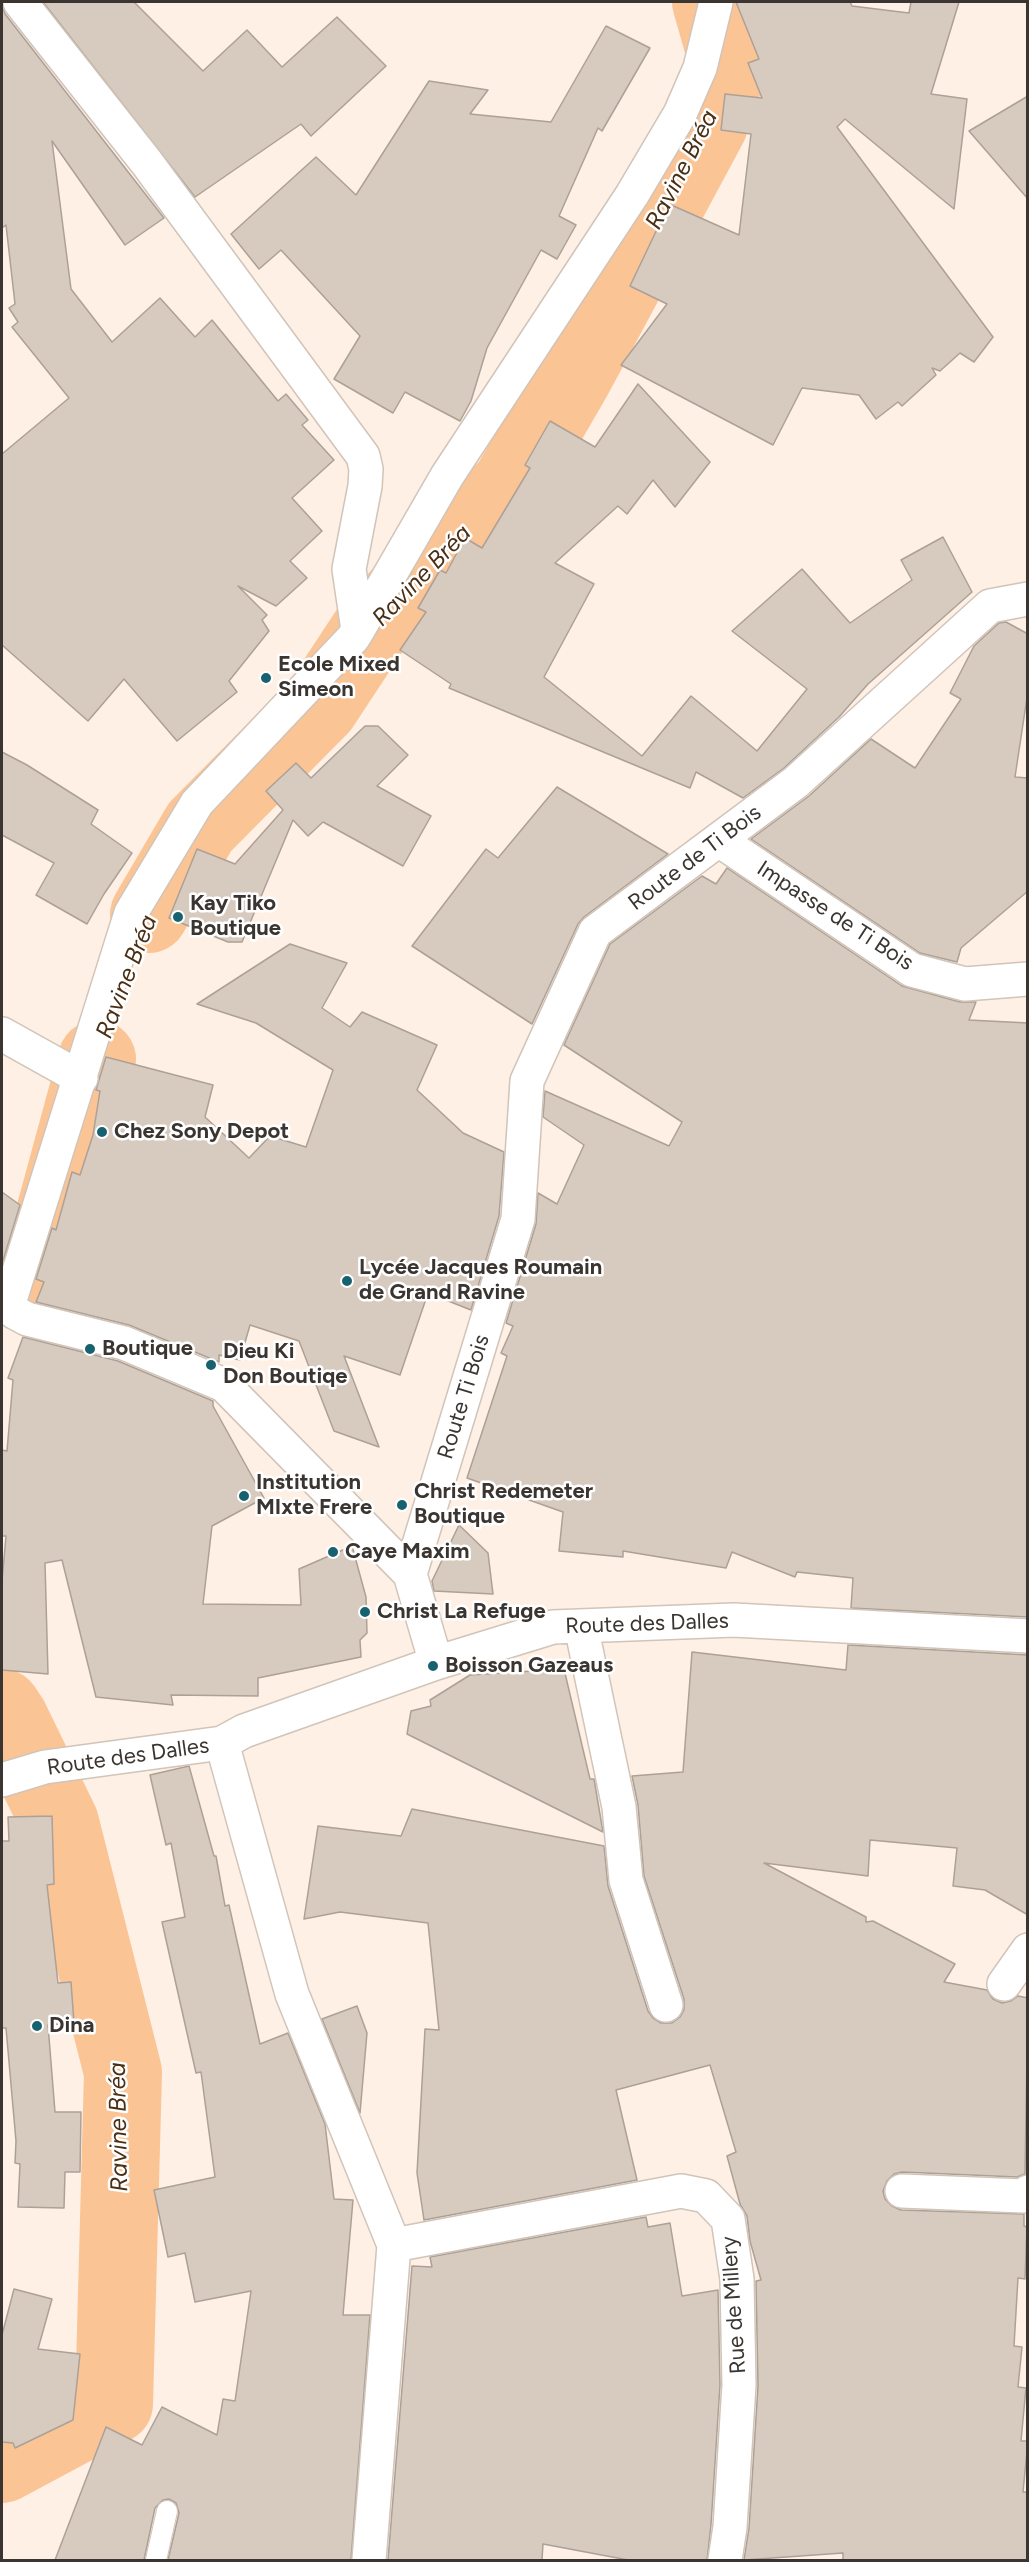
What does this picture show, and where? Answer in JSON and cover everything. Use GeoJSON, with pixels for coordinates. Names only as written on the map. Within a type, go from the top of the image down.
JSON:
{"type":"FeatureCollection","features":[{"type":"Feature","properties":{"kind":"street"},"geometry":{"type":"LineString","coordinates":[[20,2],[147,163],[363,456],[365,486],[349,569],[358,630]]}},
{"type":"Feature","properties":{"kind":"street"},"geometry":{"type":"LineString","coordinates":[[436,1663],[410,1574],[224,1385],[124,1343],[27,1319],[5,1306],[81,1078],[131,914],[197,803],[353,638],[447,476],[632,195],[680,114],[700,68],[716,2]]}},
{"type":"Feature","properties":{"kind":"street","name":"Route de Ti Bois"},"geometry":{"type":"LineString","coordinates":[[518,1219],[527,1081],[595,932],[796,782],[990,606],[1028,599]]}},
{"type":"Feature","properties":{"kind":"street","name":"Impasse de Ti Bois"},"geometry":{"type":"LineString","coordinates":[[719,840],[912,970],[965,984],[1028,979]]}},
{"type":"Feature","properties":{"kind":"street"},"geometry":{"type":"LineString","coordinates":[[2,1034],[81,1078]]}},
{"type":"Feature","properties":{"kind":"street","name":"Route Ti Bois"},"geometry":{"type":"LineString","coordinates":[[410,1574],[518,1219]]}},
{"type":"Feature","properties":{"kind":"street","name":"Route des Dalles"},"geometry":{"type":"LineString","coordinates":[[2,1780],[45,1767],[222,1743],[244,1731],[436,1663],[553,1627],[734,1620],[1028,1636]]}},
{"type":"Feature","properties":{"kind":"street"},"geometry":{"type":"LineString","coordinates":[[581,1626],[619,1807],[626,1880],[666,2004]]}},
{"type":"Feature","properties":{"kind":"street"},"geometry":{"type":"LineString","coordinates":[[222,1743],[292,1994],[394,2245],[369,2560]]}},
{"type":"Feature","properties":{"kind":"street"},"geometry":{"type":"LineString","coordinates":[[1004,1984],[1028,1950]]}},
{"type":"Feature","properties":{"kind":"street","name":"Rue de Millery"},"geometry":{"type":"LineString","coordinates":[[394,2245],[681,2191],[706,2196],[728,2219],[737,2279],[739,2385],[730,2527],[725,2560]]}},
{"type":"Feature","properties":{"kind":"street"},"geometry":{"type":"LineString","coordinates":[[902,2191],[1023,2196],[1028,2192]]}},
{"type":"Feature","properties":{"kind":"lane"},"geometry":{"type":"LineString","coordinates":[[156,2560],[167,2511]]}},
{"type":"Feature","properties":{"kind":"building"},"geometry":{"type":"Polygon","coordinates":[[[43,2],[134,2],[203,71],[247,30],[282,67],[337,17],[386,66],[311,136],[301,124],[195,197],[43,2]]]}},
{"type":"Feature","properties":{"kind":"building"},"geometry":{"type":"Polygon","coordinates":[[[736,2],[850,2],[852,6],[909,13],[911,2],[959,2],[931,94],[967,99],[954,209],[845,119],[837,127],[993,337],[974,362],[960,353],[940,371],[932,368],[936,375],[902,406],[898,402],[876,419],[859,395],[802,388],[773,445],[621,365],[667,304],[630,286],[669,204],[739,235],[751,134],[721,130],[725,94],[762,98],[748,63],[759,59],[736,2]]]}},
{"type":"Feature","properties":{"kind":"building"},"geometry":{"type":"Polygon","coordinates":[[[2,5],[5,14],[164,218],[125,245],[52,141],[71,289],[112,342],[160,298],[195,337],[212,320],[278,401],[286,394],[308,420],[302,425],[334,460],[292,498],[322,531],[290,561],[307,578],[276,606],[238,586],[267,615],[262,620],[269,631],[229,681],[237,692],[177,741],[124,679],[88,721],[2,645],[2,454],[69,398],[12,327],[18,322],[9,308],[15,304],[6,225],[2,228],[2,5]]]}},
{"type":"Feature","properties":{"kind":"building"},"geometry":{"type":"Polygon","coordinates":[[[606,26],[650,48],[602,131],[598,128],[559,216],[576,225],[557,259],[541,250],[487,348],[471,401],[460,421],[405,392],[393,413],[334,379],[360,336],[281,250],[259,269],[231,234],[316,157],[356,195],[429,81],[488,90],[470,114],[551,122],[606,26]]]}},
{"type":"Feature","properties":{"kind":"building"},"geometry":{"type":"Polygon","coordinates":[[[1028,96],[1028,199],[969,131],[1028,96]]]}},
{"type":"Feature","properties":{"kind":"building"},"geometry":{"type":"Polygon","coordinates":[[[638,384],[710,462],[675,507],[653,480],[627,514],[618,506],[555,563],[594,584],[544,677],[642,756],[691,696],[757,751],[807,689],[732,631],[802,569],[850,623],[912,580],[901,560],[943,537],[972,592],[868,684],[839,717],[784,768],[743,798],[696,772],[690,788],[449,688],[451,684],[400,650],[426,612],[418,608],[440,570],[446,573],[465,538],[482,548],[530,468],[525,465],[550,421],[595,447],[638,384]]]}},
{"type":"Feature","properties":{"kind":"building"},"geometry":{"type":"Polygon","coordinates":[[[1006,622],[1028,634],[1028,691],[1015,777],[1028,778],[1028,891],[961,948],[957,962],[920,953],[751,839],[809,796],[871,739],[915,768],[961,699],[950,693],[974,646],[999,623],[1006,622]]]}},
{"type":"Feature","properties":{"kind":"building"},"geometry":{"type":"Polygon","coordinates":[[[365,726],[378,726],[408,755],[377,786],[431,816],[403,866],[323,822],[308,836],[293,820],[242,942],[228,942],[169,918],[197,849],[235,864],[283,810],[266,791],[296,763],[311,778],[365,726]]]}},
{"type":"Feature","properties":{"kind":"building"},"geometry":{"type":"Polygon","coordinates":[[[2,752],[27,765],[98,810],[91,824],[132,853],[87,924],[36,895],[54,863],[2,835],[2,752]]]}},
{"type":"Feature","properties":{"kind":"building"},"geometry":{"type":"Polygon","coordinates":[[[557,787],[668,854],[584,917],[578,924],[532,1024],[412,946],[486,849],[498,858],[557,787]]]}},
{"type":"Feature","properties":{"kind":"building"},"geometry":{"type":"Polygon","coordinates":[[[727,868],[902,986],[960,1002],[976,1002],[969,1020],[1028,1023],[1028,1617],[851,1608],[853,1578],[797,1572],[795,1577],[732,1552],[726,1568],[623,1551],[623,1557],[559,1551],[563,1512],[467,1478],[507,1356],[501,1353],[513,1326],[506,1323],[536,1224],[538,1193],[557,1204],[584,1145],[543,1117],[545,1091],[669,1146],[682,1122],[564,1045],[610,944],[702,876],[716,884],[727,868]]]}},
{"type":"Feature","properties":{"kind":"building"},"geometry":{"type":"Polygon","coordinates":[[[290,944],[347,963],[322,1008],[350,1027],[362,1012],[437,1045],[417,1090],[463,1133],[504,1152],[499,1216],[471,1310],[428,1293],[400,1375],[344,1356],[379,1447],[334,1431],[299,1341],[250,1325],[240,1360],[219,1355],[219,1362],[129,1325],[36,1302],[44,1282],[36,1279],[52,1228],[56,1230],[72,1172],[80,1175],[93,1135],[100,1091],[96,1090],[106,1057],[213,1085],[205,1117],[249,1158],[270,1136],[306,1147],[333,1070],[256,1023],[197,1004],[290,944]]]}},
{"type":"Feature","properties":{"kind":"building"},"geometry":{"type":"Polygon","coordinates":[[[2,1192],[20,1205],[2,1264],[2,1192]]]}},
{"type":"Feature","properties":{"kind":"building"},"geometry":{"type":"Polygon","coordinates":[[[23,1337],[118,1361],[213,1401],[213,1406],[264,1498],[212,1526],[203,1604],[301,1605],[299,1569],[352,1546],[366,1597],[367,1633],[360,1640],[361,1657],[258,1678],[258,1696],[171,1695],[173,1705],[96,1697],[62,1560],[45,1563],[48,1674],[2,1670],[2,1581],[6,1536],[2,1536],[2,1450],[7,1451],[13,1380],[8,1378],[23,1337]]]}},
{"type":"Feature","properties":{"kind":"building"},"geometry":{"type":"Polygon","coordinates":[[[459,1525],[488,1553],[493,1594],[434,1591],[432,1581],[459,1525]]]}},
{"type":"Feature","properties":{"kind":"building"},"geometry":{"type":"Polygon","coordinates":[[[848,1645],[1028,1655],[1028,1915],[985,1890],[953,1886],[957,1848],[870,1840],[868,1876],[764,1863],[866,1917],[866,1922],[873,1921],[955,1964],[944,1982],[987,1990],[993,1999],[1002,2003],[1018,1996],[1028,1998],[1025,2174],[1017,2177],[902,2172],[894,2174],[887,2181],[883,2191],[885,2199],[892,2206],[901,2210],[1024,2214],[1024,2226],[1027,2227],[1025,2279],[1018,2278],[1014,2346],[1022,2347],[1018,2387],[1026,2388],[1021,2441],[1028,2441],[1023,2492],[1028,2492],[1028,2560],[843,2560],[843,2553],[744,2560],[749,2528],[758,2386],[756,2281],[761,2280],[750,2241],[747,2216],[740,2204],[727,2156],[736,2152],[710,2065],[616,2090],[637,2180],[424,2220],[417,2173],[425,2029],[439,2030],[428,1923],[340,1912],[304,1919],[318,1826],[401,1836],[412,1809],[604,1846],[608,1886],[648,2011],[661,2023],[672,2023],[680,2017],[684,2010],[684,1999],[644,1876],[638,1805],[632,1776],[683,1772],[692,1652],[846,1670],[848,1645]]]}},
{"type":"Feature","properties":{"kind":"building"},"geometry":{"type":"Polygon","coordinates":[[[564,1669],[590,1779],[594,1779],[603,1832],[407,1734],[411,1711],[431,1706],[430,1700],[470,1675],[564,1669]]]}},
{"type":"Feature","properties":{"kind":"building"},"geometry":{"type":"Polygon","coordinates":[[[189,1766],[214,1856],[216,1856],[225,1906],[229,1905],[260,2044],[288,2033],[325,2124],[334,2199],[353,2200],[343,2315],[370,2315],[351,2560],[168,2560],[179,2513],[176,2503],[169,2499],[163,2500],[155,2508],[144,2560],[55,2560],[106,2427],[142,2445],[162,2407],[217,2435],[223,2399],[235,2401],[251,2291],[195,2302],[185,2253],[168,2257],[154,2190],[215,2177],[201,2072],[196,2073],[162,1922],[185,1917],[171,1843],[166,1845],[150,1775],[189,1766]]]}},
{"type":"Feature","properties":{"kind":"building"},"geometry":{"type":"Polygon","coordinates":[[[52,1816],[54,1884],[47,1885],[58,1983],[71,1982],[74,2023],[48,2025],[55,2112],[81,2112],[80,2172],[65,2172],[64,2208],[18,2207],[20,2164],[15,2163],[16,2141],[6,2028],[2,2028],[2,1841],[9,1841],[8,1817],[52,1816]]]}},
{"type":"Feature","properties":{"kind":"building"},"geometry":{"type":"Polygon","coordinates":[[[357,2006],[367,2033],[360,2113],[322,2019],[357,2006]]]}},
{"type":"Feature","properties":{"kind":"building"},"geometry":{"type":"Polygon","coordinates":[[[646,2217],[648,2227],[670,2223],[682,2296],[718,2290],[720,2385],[707,2560],[628,2560],[543,2544],[542,2560],[388,2560],[412,2266],[432,2267],[430,2257],[646,2217]]]}},
{"type":"Feature","properties":{"kind":"building"},"geometry":{"type":"Polygon","coordinates":[[[14,2289],[52,2299],[38,2349],[80,2354],[73,2420],[15,2448],[13,2443],[2,2442],[2,2335],[14,2289]]]}},
{"type":"Feature","properties":{"kind":"waterway","name":"Ravine Bréa"},"geometry":{"type":"LineString","coordinates":[[149,914],[200,827],[320,706],[376,621],[510,486],[573,377],[709,124],[729,65],[711,2]]}},
{"type":"Feature","properties":{"kind":"waterway","name":"Ravine Bréa"},"geometry":{"type":"LineString","coordinates":[[39,1272],[97,1059]]}},
{"type":"Feature","properties":{"kind":"waterway","name":"Ravine Bréa"},"geometry":{"type":"LineString","coordinates":[[2,1708],[60,1823],[123,2072],[114,2404],[2,2464]]}},
{"type":"Feature","properties":{"kind":"place","name":"Ecole Mixed Simeon"},"geometry":{"type":"Point","coordinates":[266,678]}},
{"type":"Feature","properties":{"kind":"place","name":"Kay Tiko Boutique"},"geometry":{"type":"Point","coordinates":[178,917]}},
{"type":"Feature","properties":{"kind":"place","name":"Chez Sony Depot"},"geometry":{"type":"Point","coordinates":[102,1132]}},
{"type":"Feature","properties":{"kind":"place","name":"Lycée Jacques Roumain de Grand Ravine"},"geometry":{"type":"Point","coordinates":[347,1281]}},
{"type":"Feature","properties":{"kind":"place","name":"Boutique"},"geometry":{"type":"Point","coordinates":[90,1349]}},
{"type":"Feature","properties":{"kind":"place","name":"Dieu Ki Don Boutiqe"},"geometry":{"type":"Point","coordinates":[211,1365]}},
{"type":"Feature","properties":{"kind":"place","name":"Institution MIxte Frere"},"geometry":{"type":"Point","coordinates":[244,1496]}},
{"type":"Feature","properties":{"kind":"place","name":"Christ Redemeter Boutique"},"geometry":{"type":"Point","coordinates":[402,1505]}},
{"type":"Feature","properties":{"kind":"place","name":"Caye Maxim"},"geometry":{"type":"Point","coordinates":[333,1552]}},
{"type":"Feature","properties":{"kind":"place","name":"Christ La Refuge"},"geometry":{"type":"Point","coordinates":[365,1612]}},
{"type":"Feature","properties":{"kind":"place","name":"Boisson Gazeaus"},"geometry":{"type":"Point","coordinates":[433,1666]}},
{"type":"Feature","properties":{"kind":"place","name":"Dina"},"geometry":{"type":"Point","coordinates":[37,2026]}}]}
